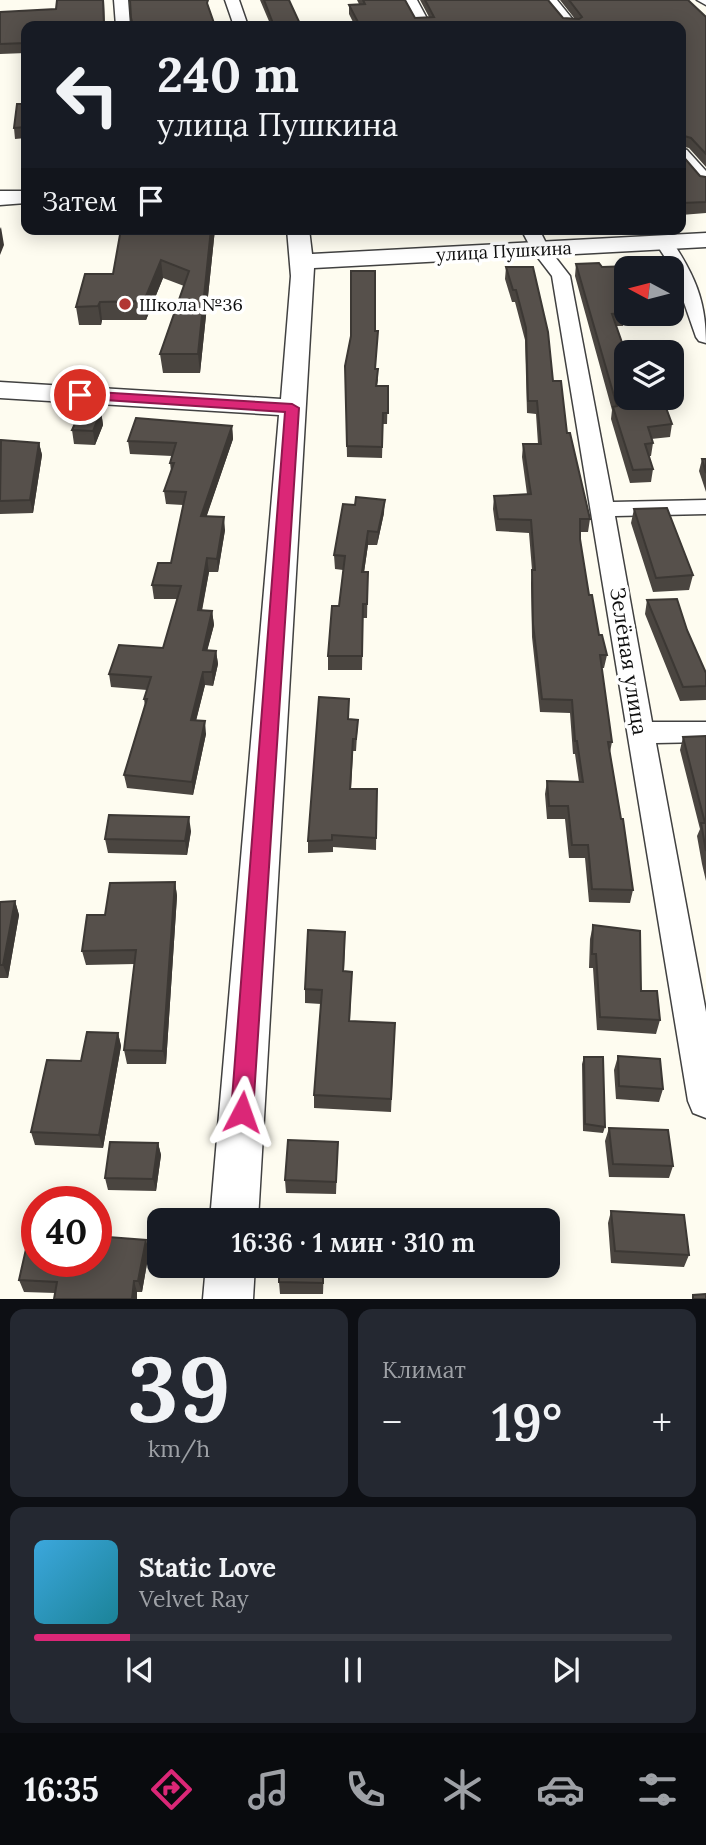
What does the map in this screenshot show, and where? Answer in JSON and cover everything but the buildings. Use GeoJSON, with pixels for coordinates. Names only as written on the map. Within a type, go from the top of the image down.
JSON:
{"type":"FeatureCollection","features":[{"type":"Feature","properties":{"kind":"street"},"geometry":{"type":"LineString","coordinates":[[121,0],[123,21]]}},
{"type":"Feature","properties":{"kind":"street"},"geometry":{"type":"LineString","coordinates":[[232,0],[239,21]]}},
{"type":"Feature","properties":{"kind":"street"},"geometry":{"type":"LineString","coordinates":[[410,0],[421,21]]}},
{"type":"Feature","properties":{"kind":"street"},"geometry":{"type":"LineString","coordinates":[[550,0],[567,21]]}},
{"type":"Feature","properties":{"kind":"street"},"geometry":{"type":"LineString","coordinates":[[686,159],[706,181]]}},
{"type":"Feature","properties":{"kind":"street"},"geometry":{"type":"LineString","coordinates":[[0,198],[21,197]]}},
{"type":"Feature","properties":{"kind":"street","name":"улица Пушкина"},"geometry":{"type":"LineString","coordinates":[[300,246],[536,239],[664,242],[706,240]]}},
{"type":"Feature","properties":{"kind":"street","name":"Зелёная улица"},"geometry":{"type":"LineString","coordinates":[[536,239],[561,276],[604,509],[640,733],[703,1065],[706,1101]]}},
{"type":"Feature","properties":{"kind":"street"},"geometry":{"type":"LineString","coordinates":[[664,242],[680,269],[706,337]]}},
{"type":"Feature","properties":{"kind":"street"},"geometry":{"type":"LineString","coordinates":[[235,1208],[292,408],[300,246]]}},
{"type":"Feature","properties":{"kind":"street"},"geometry":{"type":"LineString","coordinates":[[0,390],[292,408]]}},
{"type":"Feature","properties":{"kind":"street"},"geometry":{"type":"LineString","coordinates":[[604,509],[706,507]]}},
{"type":"Feature","properties":{"kind":"street"},"geometry":{"type":"LineString","coordinates":[[640,733],[706,732]]}},
{"type":"Feature","properties":{"kind":"street"},"geometry":{"type":"LineString","coordinates":[[229,1299],[230,1278]]}},
{"type":"Feature","properties":{"kind":"place","name":"Школа №36"},"geometry":{"type":"Point","coordinates":[125,304]}},
{"type":"Feature","properties":{"kind":"route"},"geometry":{"type":"LineString","coordinates":[[80,395],[292,408],[242,1112]]}}]}
